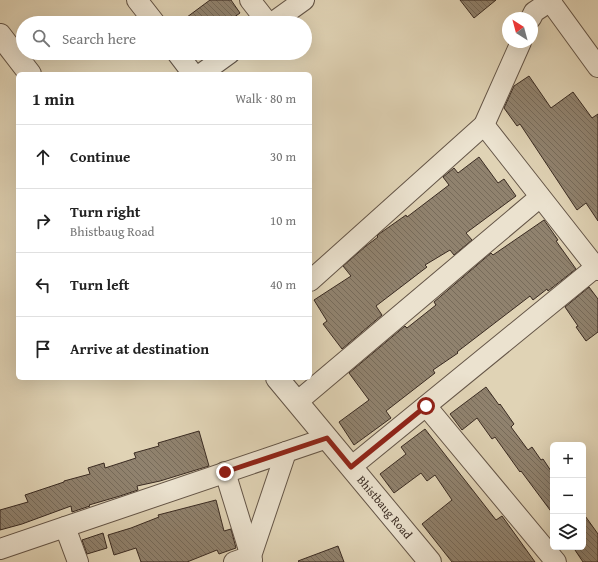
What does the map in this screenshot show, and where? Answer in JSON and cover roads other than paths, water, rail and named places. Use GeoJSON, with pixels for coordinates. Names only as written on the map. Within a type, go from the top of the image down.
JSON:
{"type":"FeatureCollection","features":[{"type":"Feature","properties":{"kind":"street"},"geometry":{"type":"LineString","coordinates":[[138,0],[150,16]]}},
{"type":"Feature","properties":{"kind":"street"},"geometry":{"type":"LineString","coordinates":[[250,0],[263,16]]}},
{"type":"Feature","properties":{"kind":"street"},"geometry":{"type":"LineString","coordinates":[[282,16],[304,0]]}},
{"type":"Feature","properties":{"kind":"street"},"geometry":{"type":"LineString","coordinates":[[539,6],[598,67]]}},
{"type":"Feature","properties":{"kind":"street"},"geometry":{"type":"LineString","coordinates":[[0,35],[16,56]]}},
{"type":"Feature","properties":{"kind":"street"},"geometry":{"type":"LineString","coordinates":[[312,279],[484,125],[518,48]]}},
{"type":"Feature","properties":{"kind":"street"},"geometry":{"type":"LineString","coordinates":[[19,60],[28,72]]}},
{"type":"Feature","properties":{"kind":"street"},"geometry":{"type":"LineString","coordinates":[[182,60],[191,72]]}},
{"type":"Feature","properties":{"kind":"street"},"geometry":{"type":"LineString","coordinates":[[204,72],[220,60]]}},
{"type":"Feature","properties":{"kind":"street"},"geometry":{"type":"LineString","coordinates":[[351,467],[597,269],[484,125]]}},
{"type":"Feature","properties":{"kind":"street"},"geometry":{"type":"LineString","coordinates":[[297,402],[540,197]]}},
{"type":"Feature","properties":{"kind":"street","name":"Bhistbaug Road"},"geometry":{"type":"LineString","coordinates":[[279,380],[430,562]]}},
{"type":"Feature","properties":{"kind":"street"},"geometry":{"type":"LineString","coordinates":[[426,406],[556,562]]}},
{"type":"Feature","properties":{"kind":"street"},"geometry":{"type":"LineString","coordinates":[[0,549],[327,438]]}},
{"type":"Feature","properties":{"kind":"street"},"geometry":{"type":"LineString","coordinates":[[246,560],[286,452]]}},
{"type":"Feature","properties":{"kind":"street"},"geometry":{"type":"LineString","coordinates":[[225,472],[246,560]]}},
{"type":"Feature","properties":{"kind":"street"},"geometry":{"type":"LineString","coordinates":[[65,527],[78,562]]}}]}
